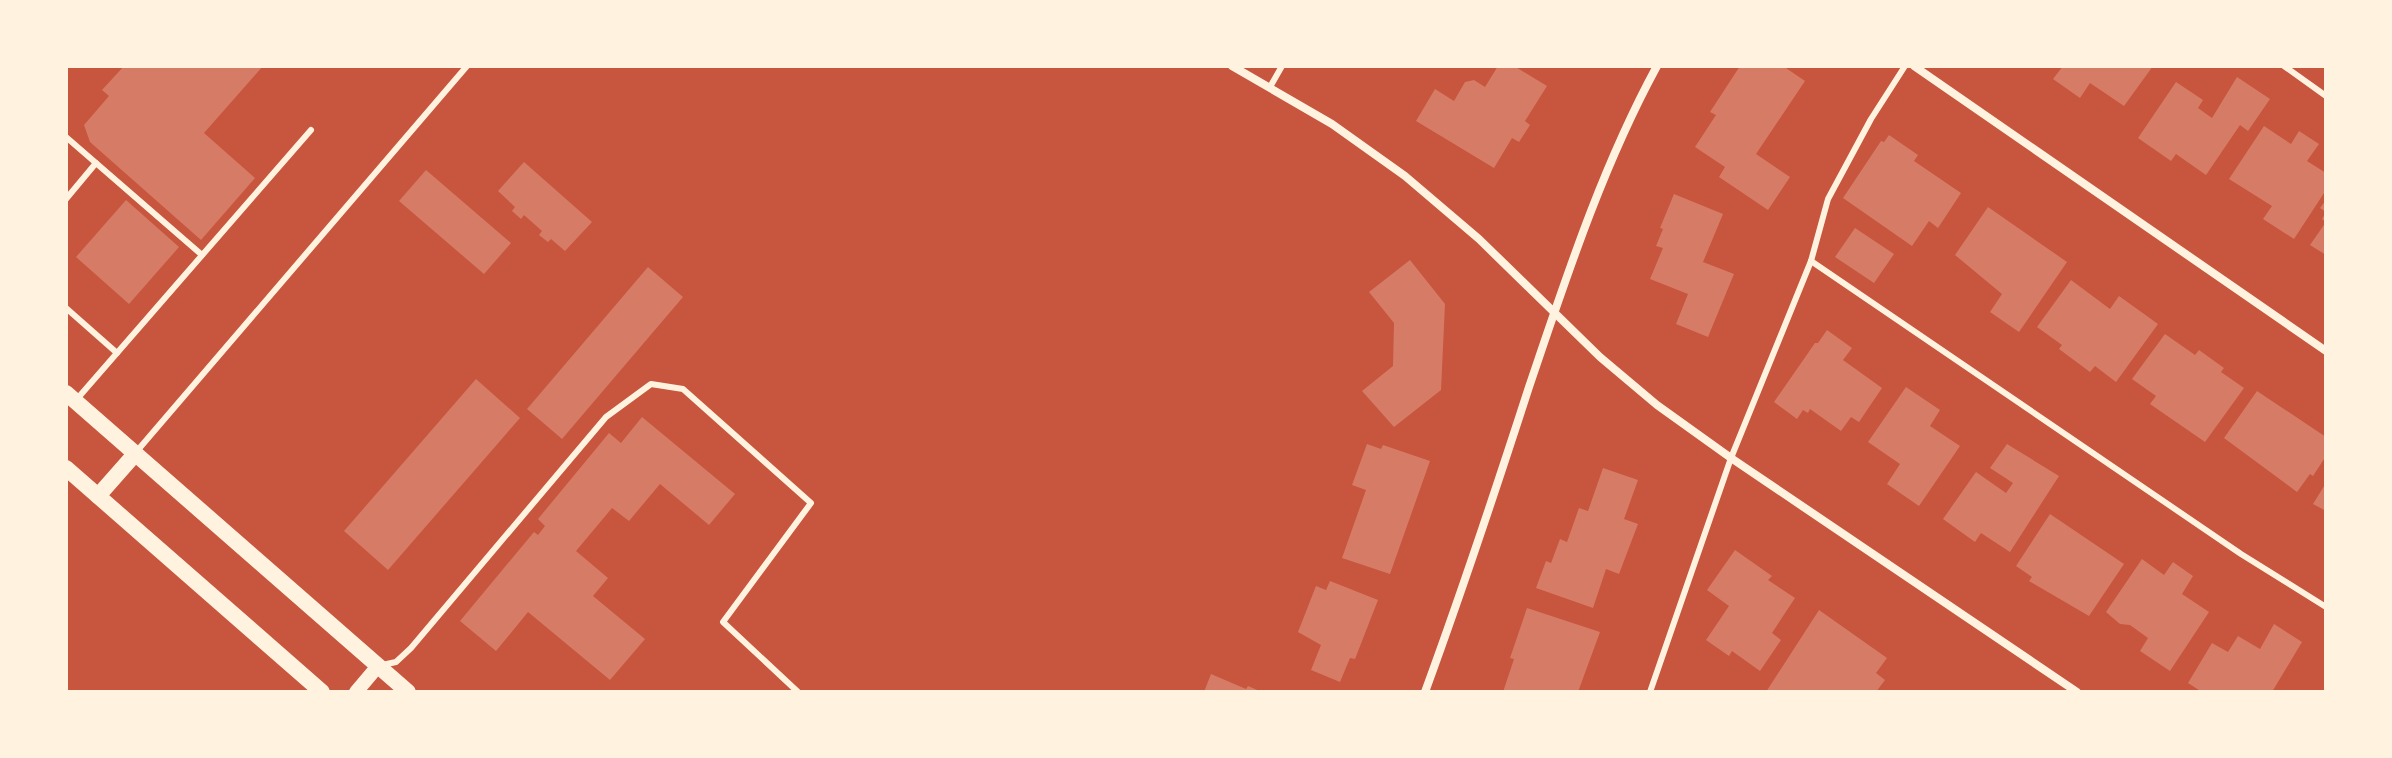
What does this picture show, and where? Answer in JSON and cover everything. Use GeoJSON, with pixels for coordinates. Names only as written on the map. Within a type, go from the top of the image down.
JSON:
{"type":"FeatureCollection","features":[{"type":"Feature","properties":{"kind":"main road"},"geometry":{"type":"LineString","coordinates":[[70,397],[408,692]]}},
{"type":"Feature","properties":{"kind":"main road"},"geometry":{"type":"LineString","coordinates":[[98,496],[135,454]]}},
{"type":"Feature","properties":{"kind":"main road"},"geometry":{"type":"LineString","coordinates":[[66,468],[322,692]]}},
{"type":"Feature","properties":{"kind":"street"},"geometry":{"type":"LineString","coordinates":[[1232,66],[1332,124],[1405,176],[1479,239],[1600,357],[1646,396],[1731,458],[2077,692]]}},
{"type":"Feature","properties":{"kind":"street"},"geometry":{"type":"LineString","coordinates":[[1425,692],[1555,311],[1608,168],[1657,66]]}},
{"type":"Feature","properties":{"kind":"street"},"geometry":{"type":"LineString","coordinates":[[1914,66],[2326,351]]}},
{"type":"Feature","properties":{"kind":"street"},"geometry":{"type":"LineString","coordinates":[[356,692],[378,666]]}},
{"type":"Feature","properties":{"kind":"lane"},"geometry":{"type":"LineString","coordinates":[[135,454],[467,66]]}},
{"type":"Feature","properties":{"kind":"lane"},"geometry":{"type":"LineString","coordinates":[[1270,87],[1282,66]]}},
{"type":"Feature","properties":{"kind":"lane"},"geometry":{"type":"LineString","coordinates":[[1650,692],[1731,458],[1811,261],[1828,199],[1871,119],[1905,66]]}},
{"type":"Feature","properties":{"kind":"lane"},"geometry":{"type":"LineString","coordinates":[[2284,66],[2326,96]]}},
{"type":"Feature","properties":{"kind":"lane"},"geometry":{"type":"LineString","coordinates":[[70,397],[117,353],[311,130]]}},
{"type":"Feature","properties":{"kind":"lane"},"geometry":{"type":"LineString","coordinates":[[66,137],[202,255]]}},
{"type":"Feature","properties":{"kind":"lane"},"geometry":{"type":"LineString","coordinates":[[66,199],[96,163]]}},
{"type":"Feature","properties":{"kind":"lane"},"geometry":{"type":"LineString","coordinates":[[1811,261],[2241,554],[2326,607]]}},
{"type":"Feature","properties":{"kind":"lane"},"geometry":{"type":"LineString","coordinates":[[66,308],[117,353]]}},
{"type":"Feature","properties":{"kind":"lane"},"geometry":{"type":"LineString","coordinates":[[378,666],[396,662],[411,648],[606,417],[651,384],[683,389],[811,503],[723,622],[798,692]]}},
{"type":"Feature","properties":{"kind":"building"},"geometry":{"type":"Polygon","coordinates":[[[124,66],[263,66],[204,133],[255,178],[201,240],[90,142],[84,125],[109,96],[102,90],[124,66]]]}},
{"type":"Feature","properties":{"kind":"building"},"geometry":{"type":"Polygon","coordinates":[[[1498,66],[1514,66],[1547,86],[1525,121],[1530,125],[1519,142],[1512,138],[1494,168],[1416,121],[1435,89],[1454,101],[1465,82],[1474,80],[1485,87],[1498,66]]]}},
{"type":"Feature","properties":{"kind":"building"},"geometry":{"type":"Polygon","coordinates":[[[1740,66],[1783,66],[1805,81],[1756,154],[1790,177],[1768,210],[1719,177],[1725,167],[1695,147],[1716,115],[1710,112],[1740,66]]]}},
{"type":"Feature","properties":{"kind":"building"},"geometry":{"type":"Polygon","coordinates":[[[2063,66],[2153,66],[2124,106],[2090,83],[2080,98],[2053,79],[2063,66]]]}},
{"type":"Feature","properties":{"kind":"building"},"geometry":{"type":"Polygon","coordinates":[[[2237,77],[2270,99],[2248,131],[2240,125],[2206,175],[2176,154],[2171,161],[2138,138],[2176,82],[2203,100],[2198,108],[2212,118],[2237,77]]]}},
{"type":"Feature","properties":{"kind":"building"},"geometry":{"type":"Polygon","coordinates":[[[2264,126],[2291,144],[2299,131],[2319,144],[2307,161],[2326,173],[2326,190],[2294,239],[2263,219],[2272,206],[2229,179],[2264,126]]]}},
{"type":"Feature","properties":{"kind":"building"},"geometry":{"type":"Polygon","coordinates":[[[1889,135],[1918,155],[1914,161],[1961,193],[1938,228],[1929,221],[1912,246],[1843,198],[1881,141],[1884,142],[1889,135]]]}},
{"type":"Feature","properties":{"kind":"building"},"geometry":{"type":"Polygon","coordinates":[[[524,162],[592,222],[565,251],[551,239],[548,242],[539,235],[542,231],[524,215],[521,219],[512,211],[515,207],[498,191],[524,162]]]}},
{"type":"Feature","properties":{"kind":"building"},"geometry":{"type":"Polygon","coordinates":[[[426,170],[511,243],[484,274],[399,201],[426,170]]]}},
{"type":"Feature","properties":{"kind":"building"},"geometry":{"type":"Polygon","coordinates":[[[1674,194],[1723,214],[1703,262],[1734,274],[1708,337],[1676,324],[1688,294],[1650,279],[1663,248],[1656,246],[1663,229],[1660,228],[1674,194]]]}},
{"type":"Feature","properties":{"kind":"building"},"geometry":{"type":"Polygon","coordinates":[[[126,200],[179,247],[129,304],[76,257],[126,200]]]}},
{"type":"Feature","properties":{"kind":"building"},"geometry":{"type":"Polygon","coordinates":[[[1988,207],[2067,262],[2019,332],[1990,312],[2002,294],[1955,255],[1988,207]]]}},
{"type":"Feature","properties":{"kind":"building"},"geometry":{"type":"Polygon","coordinates":[[[2326,222],[2326,255],[2310,245],[2326,222]]]}},
{"type":"Feature","properties":{"kind":"building"},"geometry":{"type":"Polygon","coordinates":[[[1855,228],[1894,254],[1874,283],[1835,257],[1855,228]]]}},
{"type":"Feature","properties":{"kind":"building"},"geometry":{"type":"Polygon","coordinates":[[[1410,260],[1445,304],[1441,390],[1394,427],[1362,391],[1393,366],[1394,323],[1369,292],[1410,260]]]}},
{"type":"Feature","properties":{"kind":"building"},"geometry":{"type":"Polygon","coordinates":[[[648,267],[683,297],[562,439],[527,409],[648,267]]]}},
{"type":"Feature","properties":{"kind":"building"},"geometry":{"type":"Polygon","coordinates":[[[2071,280],[2110,309],[2119,296],[2158,324],[2116,382],[2095,366],[2090,372],[2059,349],[2062,345],[2037,327],[2071,280]]]}},
{"type":"Feature","properties":{"kind":"building"},"geometry":{"type":"Polygon","coordinates":[[[1827,330],[1852,348],[1843,360],[1882,388],[1859,422],[1851,417],[1841,431],[1810,409],[1808,413],[1803,410],[1797,419],[1774,402],[1827,330]]]}},
{"type":"Feature","properties":{"kind":"building"},"geometry":{"type":"Polygon","coordinates":[[[2165,334],[2195,355],[2199,350],[2224,368],[2221,372],[2244,388],[2205,442],[2150,404],[2156,396],[2132,379],[2165,334]]]}},
{"type":"Feature","properties":{"kind":"building"},"geometry":{"type":"Polygon","coordinates":[[[476,379],[520,418],[388,570],[344,531],[476,379]]]}},
{"type":"Feature","properties":{"kind":"building"},"geometry":{"type":"Polygon","coordinates":[[[1906,387],[1940,410],[1930,426],[1960,446],[1919,506],[1887,484],[1900,464],[1868,442],[1906,387]]]}},
{"type":"Feature","properties":{"kind":"building"},"geometry":{"type":"Polygon","coordinates":[[[2257,391],[2326,437],[2326,456],[2313,476],[2310,474],[2297,492],[2224,438],[2257,391]]]}},
{"type":"Feature","properties":{"kind":"building"},"geometry":{"type":"Polygon","coordinates":[[[642,417],[735,494],[709,525],[660,484],[629,521],[612,508],[576,551],[608,578],[593,596],[645,639],[610,680],[528,612],[496,651],[460,621],[534,532],[538,535],[545,526],[538,519],[609,433],[621,443],[642,417]]]}},
{"type":"Feature","properties":{"kind":"building"},"geometry":{"type":"Polygon","coordinates":[[[1367,444],[1381,449],[1383,445],[1430,461],[1390,574],[1342,558],[1366,490],[1352,485],[1367,444]]]}},
{"type":"Feature","properties":{"kind":"building"},"geometry":{"type":"Polygon","coordinates":[[[2007,444],[2059,476],[2010,552],[1981,533],[1975,542],[1943,519],[1976,472],[2006,493],[2013,483],[1990,468],[2007,444]]]}},
{"type":"Feature","properties":{"kind":"building"},"geometry":{"type":"Polygon","coordinates":[[[1603,468],[1638,480],[1624,519],[1638,524],[1619,574],[1606,569],[1593,608],[1536,588],[1546,561],[1551,563],[1560,539],[1567,542],[1579,508],[1588,511],[1603,468]]]}},
{"type":"Feature","properties":{"kind":"building"},"geometry":{"type":"Polygon","coordinates":[[[2326,483],[2326,511],[2313,504],[2326,483]]]}},
{"type":"Feature","properties":{"kind":"building"},"geometry":{"type":"Polygon","coordinates":[[[2050,514],[2124,564],[2089,616],[2029,581],[2032,577],[2016,566],[2050,514]]]}},
{"type":"Feature","properties":{"kind":"building"},"geometry":{"type":"Polygon","coordinates":[[[1735,550],[1772,576],[1768,580],[1795,598],[1772,633],[1781,640],[1760,671],[1732,651],[1729,656],[1706,640],[1729,606],[1707,590],[1735,550]]]}},
{"type":"Feature","properties":{"kind":"building"},"geometry":{"type":"Polygon","coordinates":[[[2142,559],[2164,575],[2173,562],[2193,576],[2182,594],[2209,612],[2170,671],[2140,651],[2148,638],[2130,625],[2120,624],[2106,612],[2142,559]]]}},
{"type":"Feature","properties":{"kind":"building"},"geometry":{"type":"Polygon","coordinates":[[[1330,581],[1378,600],[1355,659],[1350,658],[1340,682],[1311,670],[1321,645],[1298,632],[1316,586],[1326,590],[1330,581]]]}},
{"type":"Feature","properties":{"kind":"building"},"geometry":{"type":"Polygon","coordinates":[[[1527,608],[1600,632],[1578,692],[1503,692],[1514,659],[1510,658],[1527,608]]]}},
{"type":"Feature","properties":{"kind":"building"},"geometry":{"type":"Polygon","coordinates":[[[1819,610],[1887,658],[1876,673],[1885,680],[1876,692],[1766,692],[1819,610]]]}},
{"type":"Feature","properties":{"kind":"building"},"geometry":{"type":"Polygon","coordinates":[[[2274,624],[2302,642],[2272,692],[2202,692],[2188,683],[2212,643],[2228,652],[2238,636],[2260,649],[2274,624]]]}},
{"type":"Feature","properties":{"kind":"building"},"geometry":{"type":"Polygon","coordinates":[[[1211,674],[1246,689],[1248,686],[1262,692],[1204,692],[1211,674]]]}}]}
